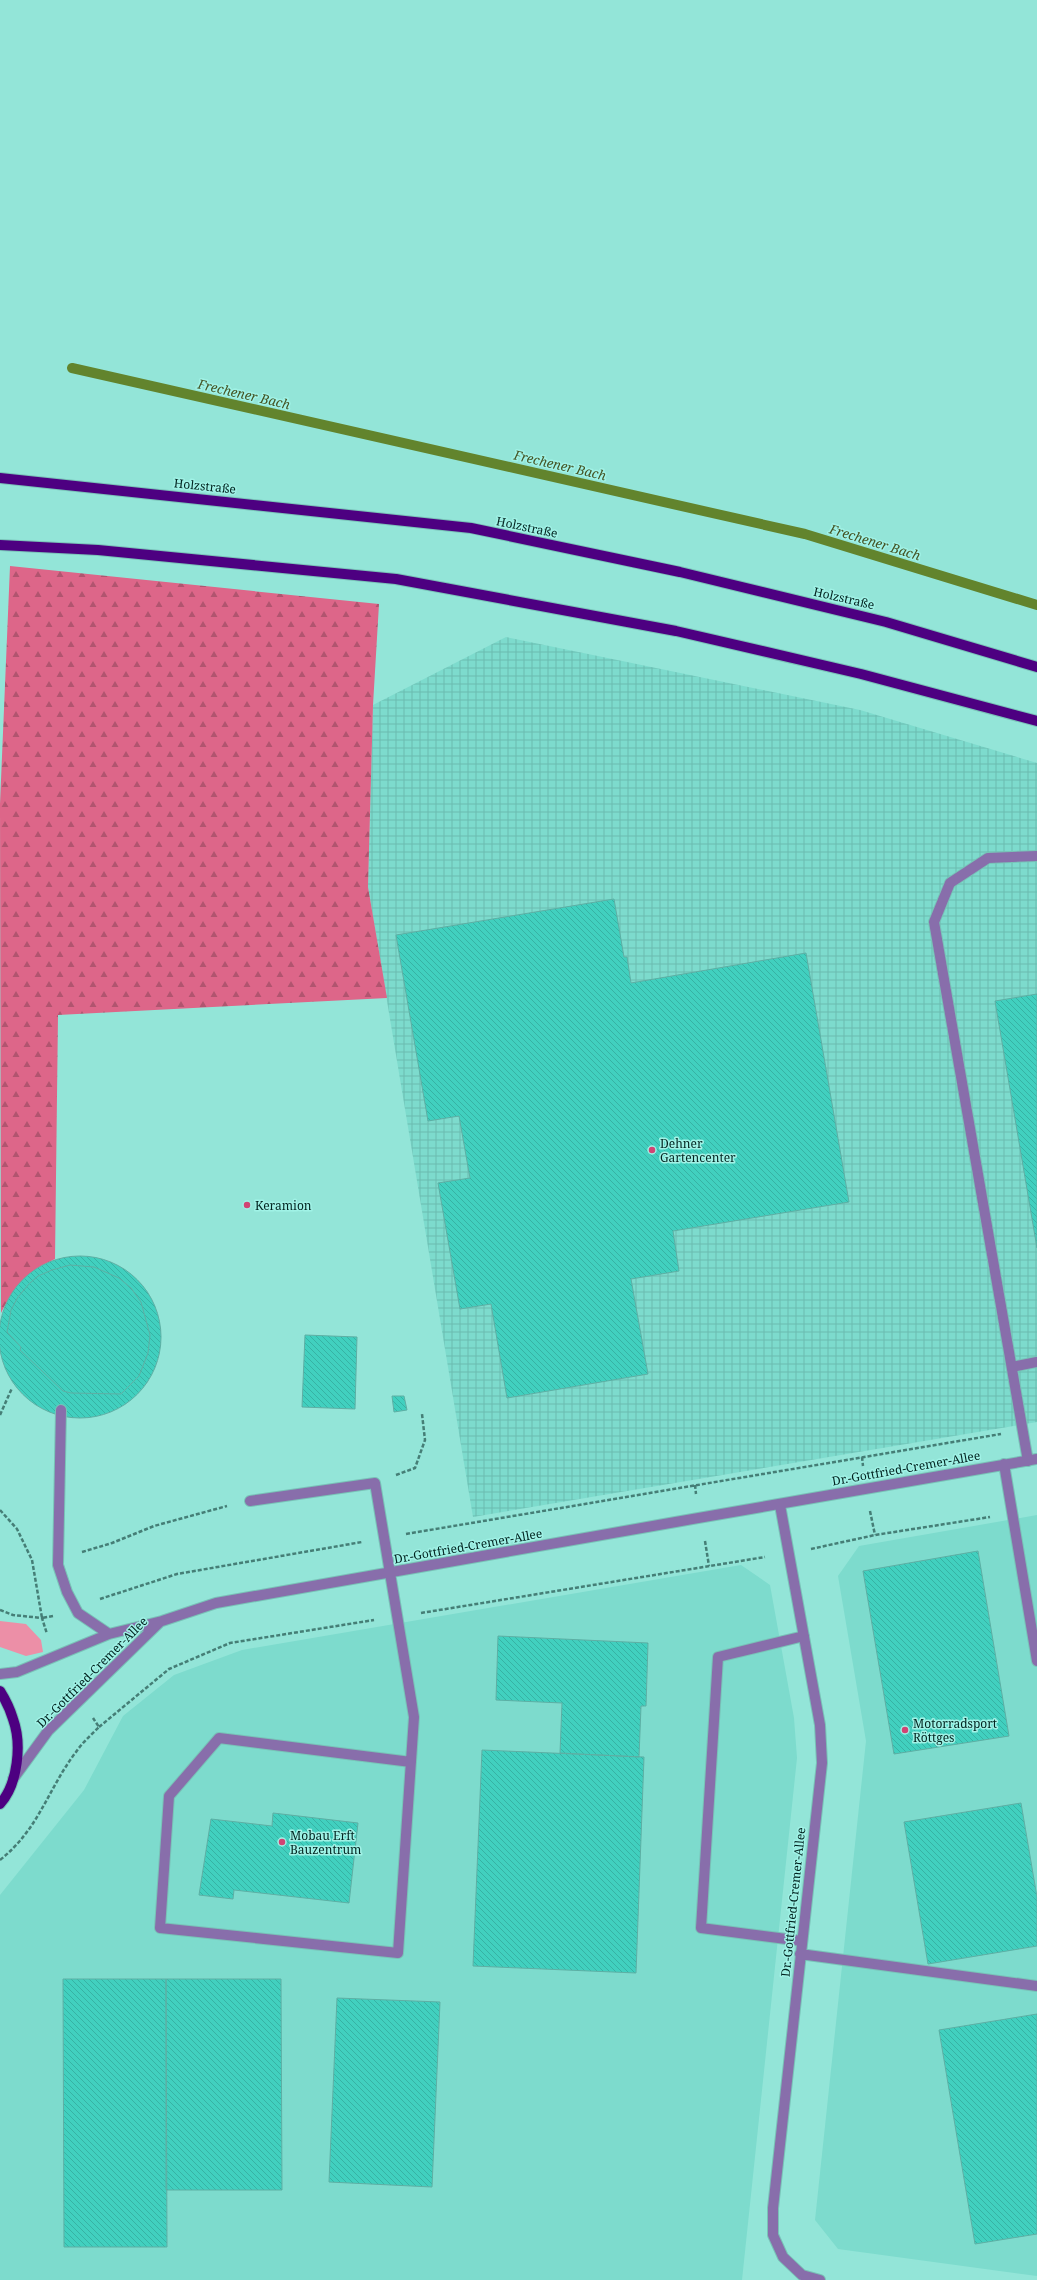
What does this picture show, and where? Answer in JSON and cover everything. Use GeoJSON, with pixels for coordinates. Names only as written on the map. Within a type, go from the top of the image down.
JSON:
{"type":"FeatureCollection","features":[{"type":"Feature","properties":{"kind":"main road","name":"Holzstraße"},"geometry":{"type":"LineString","coordinates":[[0,478],[471,528],[680,572],[886,622],[1037,667]]}},
{"type":"Feature","properties":{"kind":"main road"},"geometry":{"type":"LineString","coordinates":[[0,545],[98,550],[396,579],[676,631],[861,674],[1037,721]]}},
{"type":"Feature","properties":{"kind":"main road"},"geometry":{"type":"LineString","coordinates":[[0,1691],[14,1719],[18,1750],[12,1781],[0,1804]]}},
{"type":"Feature","properties":{"kind":"street"},"geometry":{"type":"LineString","coordinates":[[1033,1460],[1023,1430],[934,922],[950,883],[988,858],[1037,856]]}},
{"type":"Feature","properties":{"kind":"street"},"geometry":{"type":"LineString","coordinates":[[1012,1367],[1037,1362]]}},
{"type":"Feature","properties":{"kind":"street"},"geometry":{"type":"LineString","coordinates":[[61,1410],[57,1556],[67,1592],[78,1612],[109,1634]]}},
{"type":"Feature","properties":{"kind":"street","name":"Dr.-Gottfried-Cremer-Allee"},"geometry":{"type":"LineString","coordinates":[[0,1674],[17,1672],[109,1634],[162,1621],[216,1603],[1033,1460]]}},
{"type":"Feature","properties":{"kind":"street"},"geometry":{"type":"LineString","coordinates":[[1004,1464],[1037,1661]]}},
{"type":"Feature","properties":{"kind":"street"},"geometry":{"type":"LineString","coordinates":[[250,1501],[375,1483],[414,1717],[411,1762],[398,1953],[160,1928],[169,1796],[219,1738],[411,1762]]}},
{"type":"Feature","properties":{"kind":"street","name":"Dr.-Gottfried-Cremer-Allee"},"geometry":{"type":"LineString","coordinates":[[780,1505],[820,1725],[822,1763],[773,2208],[773,2235],[783,2257],[802,2275],[820,2280]]}},
{"type":"Feature","properties":{"kind":"street","name":"Dr.-Gottfried-Cremer-Allee"},"geometry":{"type":"LineString","coordinates":[[12,1781],[48,1731],[162,1621]]}},
{"type":"Feature","properties":{"kind":"street"},"geometry":{"type":"LineString","coordinates":[[802,1941],[701,1928],[718,1657],[804,1636]]}},
{"type":"Feature","properties":{"kind":"street"},"geometry":{"type":"LineString","coordinates":[[800,1954],[1037,1986]]}},
{"type":"Feature","properties":{"kind":"path"},"geometry":{"type":"LineString","coordinates":[[0,1415],[12,1388]]}},
{"type":"Feature","properties":{"kind":"path"},"geometry":{"type":"LineString","coordinates":[[375,1483],[415,1468],[425,1440],[422,1414]]}},
{"type":"Feature","properties":{"kind":"path"},"geometry":{"type":"LineString","coordinates":[[0,1510],[17,1529],[32,1560],[42,1618],[78,1612],[93,1602],[177,1574],[1023,1430]]}},
{"type":"Feature","properties":{"kind":"path"},"geometry":{"type":"LineString","coordinates":[[32,1560],[112,1544],[154,1526],[250,1501]]}},
{"type":"Feature","properties":{"kind":"path"},"geometry":{"type":"LineString","coordinates":[[99,1727],[169,1669],[230,1643],[789,1554],[875,1536],[1012,1513]]}},
{"type":"Feature","properties":{"kind":"shaded area"},"geometry":{"type":"Polygon","coordinates":[[[506,637],[860,710],[1037,763],[1037,1422],[473,1517],[368,887],[373,705],[506,637]]]}},
{"type":"Feature","properties":{"kind":"shaded area"},"geometry":{"type":"Polygon","coordinates":[[[1037,1515],[1037,2276],[838,2249],[815,2220],[866,1741],[838,1576],[859,1546],[1037,1515]]]}},
{"type":"Feature","properties":{"kind":"shaded area"},"geometry":{"type":"Polygon","coordinates":[[[741,1565],[770,1585],[794,1718],[797,1758],[742,2280],[0,2280],[0,1895],[84,1790],[123,1716],[174,1675],[242,1650],[741,1565]]]}},
{"type":"Feature","properties":{"kind":"shaded area"},"geometry":{"type":"Polygon","coordinates":[[[0,1621],[26,1624],[41,1640],[43,1652],[26,1656],[0,1647],[0,1621]]]}},
{"type":"Feature","properties":{"kind":"green space"},"geometry":{"type":"Polygon","coordinates":[[[10,566],[379,604],[373,705],[368,887],[387,998],[58,1015],[55,1259],[36,1269],[22,1280],[11,1295],[1,1313],[0,804],[10,566]]]}},
{"type":"Feature","properties":{"kind":"building","name":"Dehner Gartencenter"},"geometry":{"type":"Polygon","coordinates":[[[614,899],[624,957],[627,957],[631,983],[806,953],[849,1202],[673,1231],[679,1271],[631,1279],[648,1374],[507,1398],[491,1304],[460,1309],[438,1183],[470,1178],[459,1116],[428,1121],[396,935],[614,899]]]}},
{"type":"Feature","properties":{"kind":"building"},"geometry":{"type":"Polygon","coordinates":[[[1037,994],[1037,1248],[995,1001],[1037,994]]]}},
{"type":"Feature","properties":{"kind":"building"},"geometry":{"type":"Polygon","coordinates":[[[72,1256],[88,1256],[104,1259],[118,1265],[132,1274],[143,1285],[152,1299],[158,1313],[161,1337],[160,1353],[152,1375],[143,1389],[132,1400],[118,1409],[104,1415],[88,1418],[72,1418],[56,1415],[42,1409],[28,1400],[17,1389],[8,1375],[2,1361],[-1,1345],[-1,1329],[2,1313],[8,1299],[17,1285],[28,1274],[42,1265],[56,1259],[72,1256]]]}},
{"type":"Feature","properties":{"kind":"building"},"geometry":{"type":"Polygon","coordinates":[[[70,1265],[94,1267],[119,1278],[131,1288],[141,1302],[150,1335],[148,1353],[139,1376],[121,1394],[71,1393],[63,1391],[20,1350],[21,1347],[7,1332],[11,1310],[18,1297],[29,1284],[38,1276],[70,1265]]]}},
{"type":"Feature","properties":{"kind":"building"},"geometry":{"type":"Polygon","coordinates":[[[305,1335],[357,1337],[355,1409],[302,1407],[305,1335]]]}},
{"type":"Feature","properties":{"kind":"building"},"geometry":{"type":"Polygon","coordinates":[[[392,1396],[404,1396],[407,1410],[394,1412],[392,1396]]]}},
{"type":"Feature","properties":{"kind":"building"},"geometry":{"type":"Polygon","coordinates":[[[978,1551],[1009,1736],[894,1754],[863,1571],[978,1551]]]}},
{"type":"Feature","properties":{"kind":"building"},"geometry":{"type":"Polygon","coordinates":[[[498,1636],[648,1643],[646,1706],[641,1706],[639,1757],[560,1753],[562,1703],[496,1700],[498,1636]]]}},
{"type":"Feature","properties":{"kind":"building"},"geometry":{"type":"Polygon","coordinates":[[[482,1750],[644,1757],[636,1973],[473,1966],[482,1750]]]}},
{"type":"Feature","properties":{"kind":"building"},"geometry":{"type":"Polygon","coordinates":[[[1021,1803],[1037,1897],[1037,1946],[928,1964],[904,1822],[1021,1803]]]}},
{"type":"Feature","properties":{"kind":"building","name":"Mobau Erft Bauzentrum"},"geometry":{"type":"Polygon","coordinates":[[[273,1813],[358,1823],[349,1903],[234,1890],[233,1899],[199,1895],[211,1819],[272,1826],[273,1813]]]}},
{"type":"Feature","properties":{"kind":"building"},"geometry":{"type":"Polygon","coordinates":[[[63,1979],[166,1979],[167,2247],[64,2247],[63,1979]]]}},
{"type":"Feature","properties":{"kind":"building"},"geometry":{"type":"Polygon","coordinates":[[[166,1979],[281,1979],[282,2190],[166,2190],[166,1979]]]}},
{"type":"Feature","properties":{"kind":"building"},"geometry":{"type":"Polygon","coordinates":[[[337,1998],[440,2002],[432,2187],[329,2182],[337,1998]]]}},
{"type":"Feature","properties":{"kind":"building"},"geometry":{"type":"Polygon","coordinates":[[[1037,2014],[1037,2234],[975,2244],[939,2030],[1037,2014]]]}},
{"type":"Feature","properties":{"kind":"waterway","name":"Frechener Bach"},"geometry":{"type":"LineString","coordinates":[[72,368],[805,534],[1037,605]]}},
{"type":"Feature","properties":{"kind":"place","name":"Dehner Gartencenter"},"geometry":{"type":"Point","coordinates":[652,1150]}},
{"type":"Feature","properties":{"kind":"place","name":"Keramion"},"geometry":{"type":"Point","coordinates":[247,1205]}},
{"type":"Feature","properties":{"kind":"place","name":"Motorradsport Röttges"},"geometry":{"type":"Point","coordinates":[905,1730]}},
{"type":"Feature","properties":{"kind":"place","name":"Mobau Erft Bauzentrum"},"geometry":{"type":"Point","coordinates":[282,1842]}}]}
